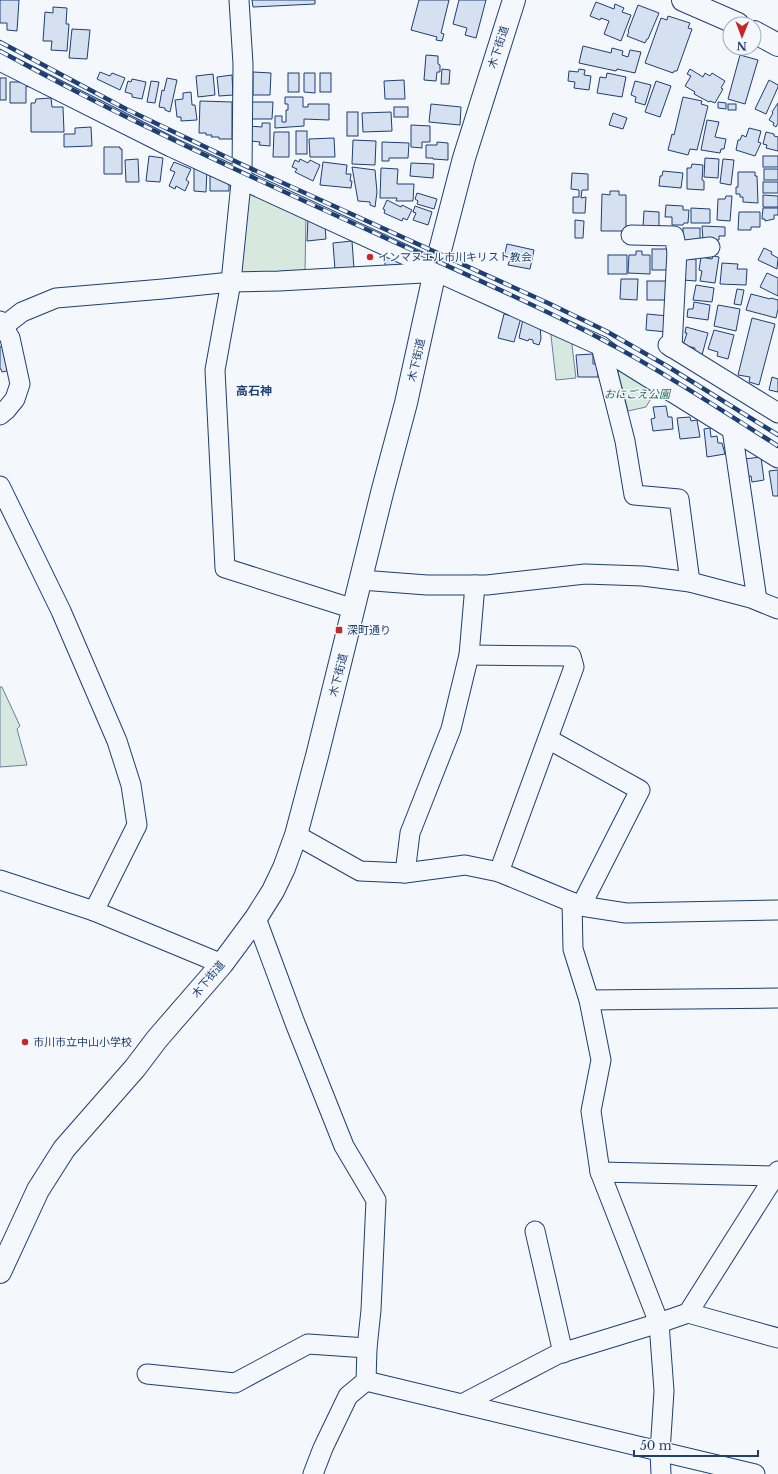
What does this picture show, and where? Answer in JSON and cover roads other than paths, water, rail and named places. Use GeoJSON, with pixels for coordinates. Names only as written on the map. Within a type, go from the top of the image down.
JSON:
{"type":"FeatureCollection","features":[{"type":"Feature","properties":{"kind":"main road","name":"木下街道"},"geometry":{"type":"LineString","coordinates":[[0,1272],[38,1190],[64,1149],[135,1068],[157,1039],[222,964],[256,918],[284,868],[296,835],[319,749],[382,493],[406,403],[435,273],[464,158],[514,0]]}},
{"type":"Feature","properties":{"kind":"main road"},"geometry":{"type":"LineString","coordinates":[[683,0],[722,17]]}},
{"type":"Feature","properties":{"kind":"main road"},"geometry":{"type":"LineString","coordinates":[[762,36],[778,45]]}},
{"type":"Feature","properties":{"kind":"street"},"geometry":{"type":"LineString","coordinates":[[239,0],[243,64],[241,180],[230,282],[215,370],[225,568],[354,609]]}},
{"type":"Feature","properties":{"kind":"street"},"geometry":{"type":"LineString","coordinates":[[0,61],[171,147],[435,273],[601,346],[614,356],[778,458]]}},
{"type":"Feature","properties":{"kind":"street"},"geometry":{"type":"LineString","coordinates":[[631,235],[674,236],[677,250],[670,346],[778,413]]}},
{"type":"Feature","properties":{"kind":"street"},"geometry":{"type":"LineString","coordinates":[[677,250],[710,247]]}},
{"type":"Feature","properties":{"kind":"street"},"geometry":{"type":"LineString","coordinates":[[0,414],[15,399],[20,384],[10,338],[2,323],[22,312],[56,298],[230,282],[435,273]]}},
{"type":"Feature","properties":{"kind":"street"},"geometry":{"type":"LineString","coordinates":[[601,346],[625,441],[634,495],[679,499],[690,582]]}},
{"type":"Feature","properties":{"kind":"street"},"geometry":{"type":"LineString","coordinates":[[732,429],[757,600]]}},
{"type":"Feature","properties":{"kind":"street"},"geometry":{"type":"LineString","coordinates":[[0,486],[61,611],[117,741],[131,785],[137,825],[94,911]]}},
{"type":"Feature","properties":{"kind":"street"},"geometry":{"type":"LineString","coordinates":[[361,580],[427,585],[487,585],[585,574],[643,576],[690,582],[757,600],[778,609]]}},
{"type":"Feature","properties":{"kind":"street"},"geometry":{"type":"LineString","coordinates":[[405,872],[410,833],[451,729],[469,655],[475,585]]}},
{"type":"Feature","properties":{"kind":"street"},"geometry":{"type":"LineString","coordinates":[[469,655],[571,656],[574,667],[499,872]]}},
{"type":"Feature","properties":{"kind":"street"},"geometry":{"type":"LineString","coordinates":[[548,739],[640,790],[576,904],[573,949],[589,1000],[601,1060],[590,1111],[600,1172],[659,1323],[664,1391],[660,1452],[661,1474]]}},
{"type":"Feature","properties":{"kind":"street"},"geometry":{"type":"LineString","coordinates":[[296,835],[360,871],[405,872],[465,865],[499,872],[576,904],[626,913],[778,910]]}},
{"type":"Feature","properties":{"kind":"street"},"geometry":{"type":"LineString","coordinates":[[0,880],[94,911],[222,964]]}},
{"type":"Feature","properties":{"kind":"street"},"geometry":{"type":"LineString","coordinates":[[256,918],[344,1146],[376,1200],[366,1381],[348,1396],[324,1448],[314,1474]]}},
{"type":"Feature","properties":{"kind":"street"},"geometry":{"type":"LineString","coordinates":[[589,1000],[778,998]]}},
{"type":"Feature","properties":{"kind":"street"},"geometry":{"type":"LineString","coordinates":[[600,1172],[777,1174]]}},
{"type":"Feature","properties":{"kind":"street"},"geometry":{"type":"LineString","coordinates":[[688,1313],[777,1174]]}},
{"type":"Feature","properties":{"kind":"street"},"geometry":{"type":"LineString","coordinates":[[535,1231],[563,1353]]}},
{"type":"Feature","properties":{"kind":"street"},"geometry":{"type":"LineString","coordinates":[[462,1404],[563,1353],[688,1313],[778,1338]]}},
{"type":"Feature","properties":{"kind":"street"},"geometry":{"type":"LineString","coordinates":[[147,1374],[235,1383],[308,1344],[367,1348]]}},
{"type":"Feature","properties":{"kind":"street"},"geometry":{"type":"LineString","coordinates":[[366,1381],[755,1474]]}},
{"type":"Feature","properties":{"kind":"railway"},"geometry":{"type":"LineString","coordinates":[[0,42],[126,109],[241,164],[548,303],[606,331],[667,366],[778,435]]}},
{"type":"Feature","properties":{"kind":"railway"},"geometry":{"type":"LineString","coordinates":[[0,51],[46,76],[188,147],[519,298],[574,325],[624,351],[669,377],[778,446]]}},
{"type":"Feature","properties":{"kind":"place","name":"インマヌエル市川キリスト教会"},"geometry":{"type":"Point","coordinates":[370,257]}},
{"type":"Feature","properties":{"kind":"place","name":"深町通り"},"geometry":{"type":"Point","coordinates":[339,630]}},
{"type":"Feature","properties":{"kind":"place","name":"市川市立中山小学校"},"geometry":{"type":"Point","coordinates":[25,1042]}},
{"type":"Feature","properties":{"kind":"district","name":"高石神"},"geometry":{"type":"Point","coordinates":[254,391]}},
{"type":"Feature","properties":{"kind":"park label","name":"おにごえ公園"},"geometry":{"type":"Point","coordinates":[637,394]}}]}
